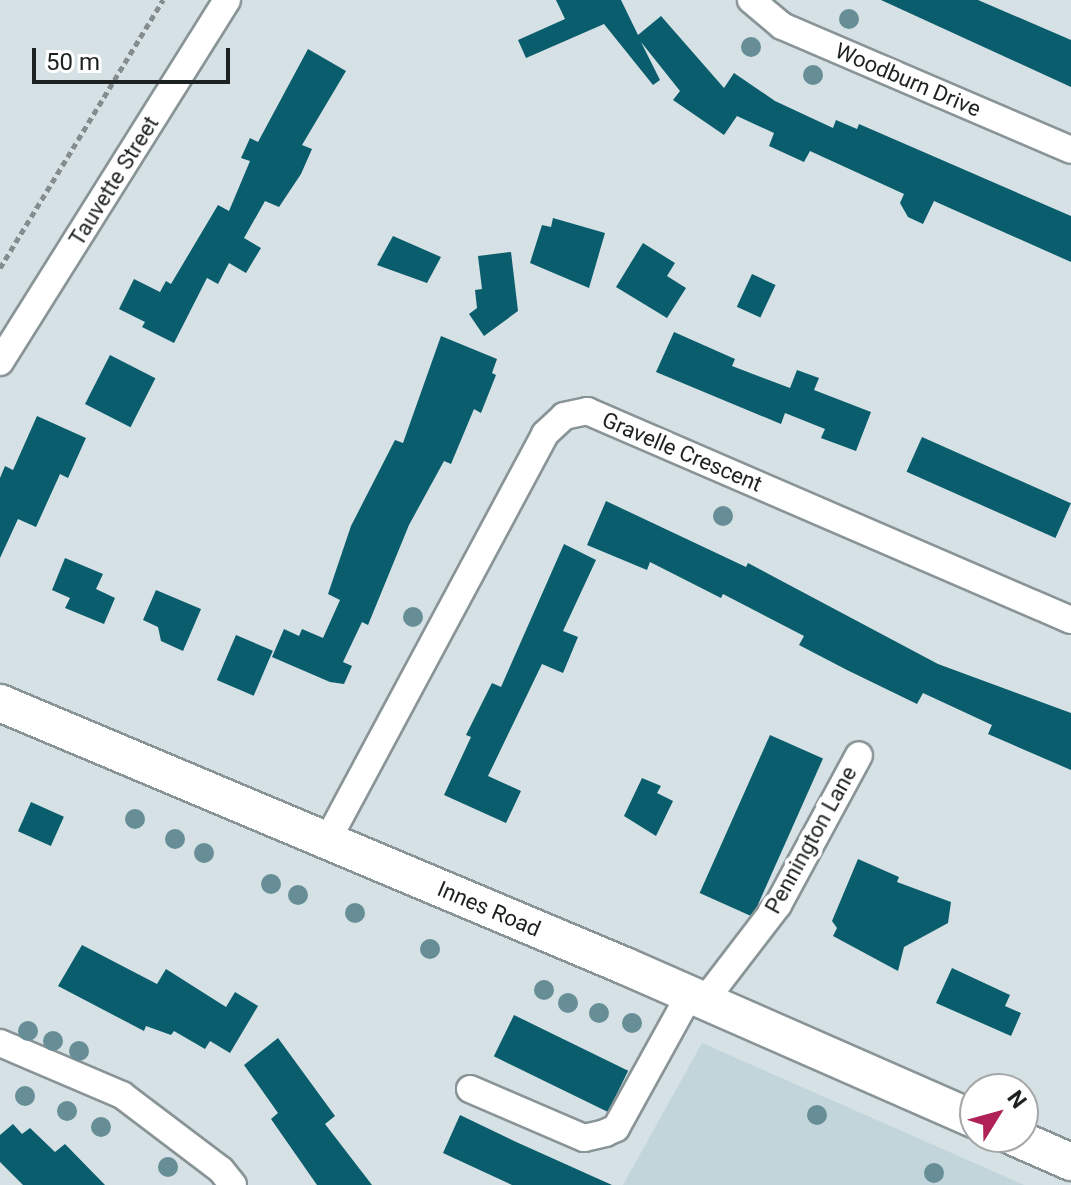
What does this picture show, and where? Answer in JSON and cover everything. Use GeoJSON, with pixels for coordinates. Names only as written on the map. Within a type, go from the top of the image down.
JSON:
{"type":"FeatureCollection","features":[{"type":"Feature","properties":{"kind":"street","name":"Tauvette Street"},"geometry":{"type":"LineString","coordinates":[[0,362],[227,0]]}},
{"type":"Feature","properties":{"kind":"street","name":"Woodburn Drive"},"geometry":{"type":"LineString","coordinates":[[751,0],[782,26],[1071,150]]}},
{"type":"Feature","properties":{"kind":"street","name":"Gravelle Crescent"},"geometry":{"type":"LineString","coordinates":[[327,841],[545,434],[564,416],[587,411],[1071,620]]}},
{"type":"Feature","properties":{"kind":"street","name":"Innes Road"},"geometry":{"type":"LineString","coordinates":[[0,703],[697,997],[959,1113]]}},
{"type":"Feature","properties":{"kind":"street","name":"Pennington Lane"},"geometry":{"type":"LineString","coordinates":[[470,1089],[584,1138],[616,1128],[697,997],[778,905],[859,755]]}},
{"type":"Feature","properties":{"kind":"street"},"geometry":{"type":"LineString","coordinates":[[0,1043],[122,1095],[221,1170],[233,1185]]}},
{"type":"Feature","properties":{"kind":"street"},"geometry":{"type":"LineString","coordinates":[[1039,1148],[1071,1162]]}},
{"type":"Feature","properties":{"kind":"path"},"geometry":{"type":"LineString","coordinates":[[0,268],[163,0]]}},
{"type":"Feature","properties":{"kind":"shaded area"},"geometry":{"type":"Polygon","coordinates":[[[702,1043],[1024,1185],[623,1185],[702,1043]]]}},
{"type":"Feature","properties":{"kind":"building"},"geometry":{"type":"Polygon","coordinates":[[[556,0],[621,0],[638,35],[661,16],[724,88],[734,73],[775,101],[833,128],[836,120],[857,129],[859,124],[1071,216],[1071,262],[934,201],[923,224],[908,217],[900,203],[904,194],[810,151],[804,162],[769,146],[774,133],[737,116],[724,135],[673,100],[680,91],[641,42],[660,80],[653,85],[604,24],[526,58],[518,40],[565,19],[556,0]]]}},
{"type":"Feature","properties":{"kind":"building"},"geometry":{"type":"Polygon","coordinates":[[[881,0],[978,0],[1071,40],[1071,87],[881,0]]]}},
{"type":"Feature","properties":{"kind":"building"},"geometry":{"type":"Polygon","coordinates":[[[308,49],[346,71],[302,145],[312,149],[301,174],[279,207],[265,201],[244,238],[261,248],[246,273],[229,263],[218,284],[207,278],[174,343],[142,327],[145,322],[119,309],[134,279],[160,292],[166,281],[171,284],[218,205],[229,211],[250,161],[241,158],[250,138],[258,142],[308,49]]]}},
{"type":"Feature","properties":{"kind":"building"},"geometry":{"type":"Polygon","coordinates":[[[553,218],[605,233],[589,288],[530,263],[542,225],[551,227],[553,218]]]}},
{"type":"Feature","properties":{"kind":"building"},"geometry":{"type":"Polygon","coordinates":[[[393,236],[441,257],[427,283],[377,265],[393,236]]]}},
{"type":"Feature","properties":{"kind":"building"},"geometry":{"type":"Polygon","coordinates":[[[643,243],[675,263],[667,276],[686,288],[667,318],[616,287],[643,243]]]}},
{"type":"Feature","properties":{"kind":"building"},"geometry":{"type":"Polygon","coordinates":[[[511,252],[518,311],[484,336],[469,314],[477,308],[475,290],[482,289],[478,256],[511,252]]]}},
{"type":"Feature","properties":{"kind":"building"},"geometry":{"type":"Polygon","coordinates":[[[752,274],[776,285],[760,318],[737,307],[752,274]]]}},
{"type":"Feature","properties":{"kind":"building"},"geometry":{"type":"Polygon","coordinates":[[[674,332],[735,359],[732,366],[790,388],[797,370],[819,378],[814,390],[871,412],[856,451],[821,438],[825,429],[785,413],[781,424],[656,372],[674,332]]]}},
{"type":"Feature","properties":{"kind":"building"},"geometry":{"type":"Polygon","coordinates":[[[441,336],[497,359],[492,373],[496,375],[481,413],[474,409],[451,464],[444,461],[409,525],[368,625],[362,622],[343,662],[352,666],[344,684],[330,682],[272,657],[284,629],[299,636],[302,629],[323,638],[340,600],[328,594],[351,526],[395,440],[403,443],[441,336]]]}},
{"type":"Feature","properties":{"kind":"building"},"geometry":{"type":"Polygon","coordinates":[[[110,355],[155,378],[130,427],[85,404],[110,355]]]}},
{"type":"Feature","properties":{"kind":"building"},"geometry":{"type":"Polygon","coordinates":[[[37,416],[86,438],[68,478],[60,474],[36,527],[18,519],[0,558],[0,478],[5,466],[13,470],[37,416]]]}},
{"type":"Feature","properties":{"kind":"building"},"geometry":{"type":"Polygon","coordinates":[[[922,437],[1071,503],[1055,538],[907,472],[922,437]]]}},
{"type":"Feature","properties":{"kind":"building"},"geometry":{"type":"Polygon","coordinates":[[[606,501],[746,567],[748,563],[938,664],[1071,713],[1071,770],[988,734],[992,725],[923,693],[917,704],[847,670],[799,645],[804,636],[723,594],[721,598],[650,562],[647,570],[587,545],[606,501]]]}},
{"type":"Feature","properties":{"kind":"building"},"geometry":{"type":"Polygon","coordinates":[[[564,544],[596,560],[563,631],[578,637],[563,673],[542,664],[488,776],[521,791],[506,823],[444,795],[471,737],[466,735],[492,683],[501,687],[564,544]]]}},
{"type":"Feature","properties":{"kind":"building"},"geometry":{"type":"Polygon","coordinates":[[[65,558],[103,574],[96,589],[115,598],[104,624],[65,608],[70,598],[52,590],[65,558]]]}},
{"type":"Feature","properties":{"kind":"building"},"geometry":{"type":"Polygon","coordinates":[[[156,590],[201,609],[183,651],[161,641],[158,627],[143,620],[156,590]]]}},
{"type":"Feature","properties":{"kind":"building"},"geometry":{"type":"Polygon","coordinates":[[[236,635],[273,651],[254,696],[217,680],[236,635]]]}},
{"type":"Feature","properties":{"kind":"building"},"geometry":{"type":"Polygon","coordinates":[[[770,735],[823,759],[753,917],[700,893],[770,735]]]}},
{"type":"Feature","properties":{"kind":"building"},"geometry":{"type":"Polygon","coordinates":[[[642,778],[661,786],[657,793],[673,801],[656,836],[624,816],[642,778]]]}},
{"type":"Feature","properties":{"kind":"building"},"geometry":{"type":"Polygon","coordinates":[[[31,802],[64,817],[51,846],[18,831],[31,802]]]}},
{"type":"Feature","properties":{"kind":"building"},"geometry":{"type":"Polygon","coordinates":[[[858,859],[899,877],[897,882],[951,902],[948,923],[904,947],[898,971],[833,936],[837,928],[832,921],[858,859]]]}},
{"type":"Feature","properties":{"kind":"building"},"geometry":{"type":"Polygon","coordinates":[[[82,945],[157,984],[166,969],[226,1007],[235,992],[258,1006],[230,1053],[210,1041],[205,1049],[174,1031],[171,1035],[146,1026],[144,1031],[58,986],[82,945]]]}},
{"type":"Feature","properties":{"kind":"building"},"geometry":{"type":"Polygon","coordinates":[[[952,968],[1010,995],[1005,1006],[1021,1013],[1011,1036],[936,1003],[952,968]]]}},
{"type":"Feature","properties":{"kind":"building"},"geometry":{"type":"Polygon","coordinates":[[[514,1015],[628,1071],[608,1112],[494,1056],[514,1015]]]}},
{"type":"Feature","properties":{"kind":"building"},"geometry":{"type":"Polygon","coordinates":[[[278,1038],[335,1116],[325,1124],[372,1185],[317,1185],[271,1119],[278,1113],[244,1065],[278,1038]]]}},
{"type":"Feature","properties":{"kind":"building"},"geometry":{"type":"Polygon","coordinates":[[[460,1115],[612,1185],[512,1185],[443,1153],[460,1115]]]}},
{"type":"Feature","properties":{"kind":"building"},"geometry":{"type":"Polygon","coordinates":[[[13,1124],[22,1134],[30,1128],[55,1152],[65,1144],[105,1185],[23,1185],[0,1162],[0,1135],[13,1124]]]}}]}
